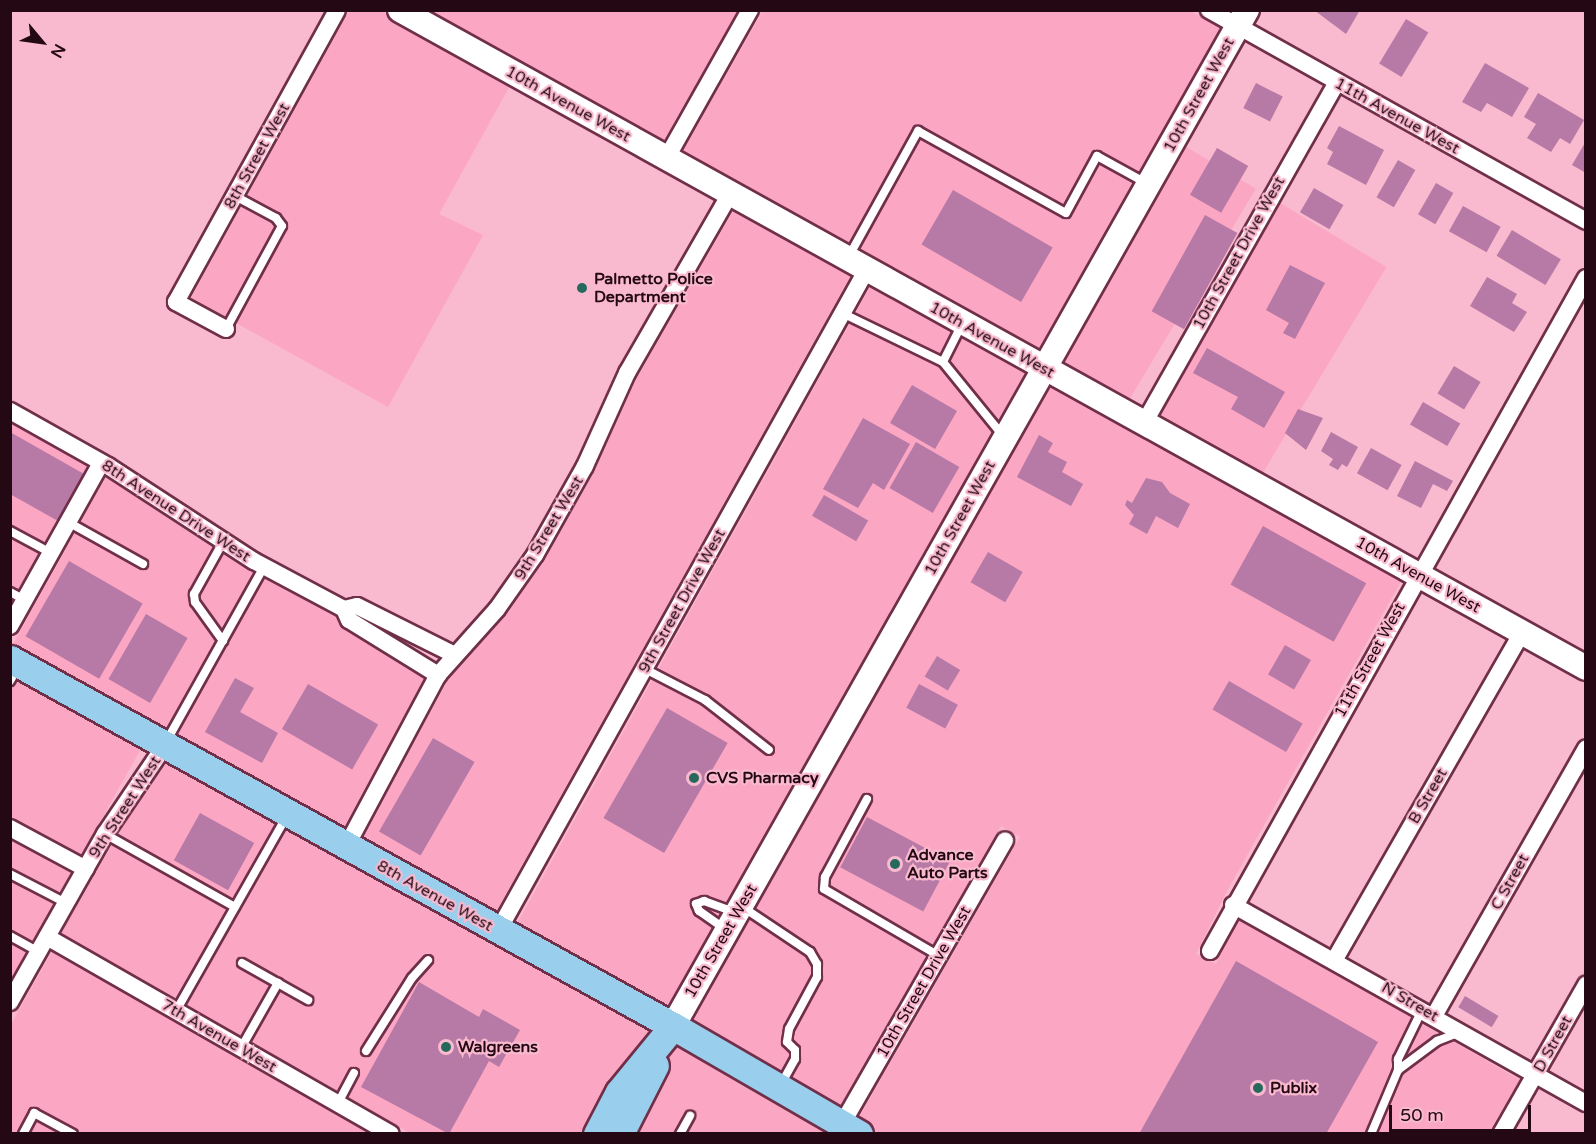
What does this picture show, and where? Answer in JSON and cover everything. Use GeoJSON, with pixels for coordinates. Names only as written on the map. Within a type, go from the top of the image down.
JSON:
{"type":"FeatureCollection","features":[{"type":"Feature","properties":{"kind":"main road","name":"8th Avenue West"},"geometry":{"type":"LineString","coordinates":[[14,668],[165,745],[498,932],[673,1026],[851,1129]]}},
{"type":"Feature","properties":{"kind":"main road","name":"10th Street West"},"geometry":{"type":"LineString","coordinates":[[597,1134],[620,1092],[673,1026]]}},
{"type":"Feature","properties":{"kind":"main road","name":"10th Street West"},"geometry":{"type":"LineString","coordinates":[[620,1134],[673,1026]]}},
{"type":"Feature","properties":{"kind":"street","name":"8th Street West"},"geometry":{"type":"LineString","coordinates":[[226,329],[177,302],[337,10]]}},
{"type":"Feature","properties":{"kind":"street","name":"10th Avenue West"},"geometry":{"type":"LineString","coordinates":[[400,10],[856,266],[1586,668]]}},
{"type":"Feature","properties":{"kind":"street"},"geometry":{"type":"LineString","coordinates":[[666,159],[750,10]]}},
{"type":"Feature","properties":{"kind":"street","name":"11th Avenue West"},"geometry":{"type":"LineString","coordinates":[[1209,10],[1242,19],[1337,82],[1586,221]]}},
{"type":"Feature","properties":{"kind":"street","name":"10th Street West"},"geometry":{"type":"LineString","coordinates":[[673,1026],[1242,19]]}},
{"type":"Feature","properties":{"kind":"street","name":"10th Street Drive West"},"geometry":{"type":"LineString","coordinates":[[1143,425],[1337,82]]}},
{"type":"Feature","properties":{"kind":"street","name":"9th Street West"},"geometry":{"type":"LineString","coordinates":[[346,847],[438,675],[453,654],[497,609],[535,555],[585,466],[627,373],[730,194]]}},
{"type":"Feature","properties":{"kind":"street","name":"9th Street Drive West"},"geometry":{"type":"LineString","coordinates":[[498,932],[842,314],[856,266]]}},
{"type":"Feature","properties":{"kind":"street","name":"11th Street West"},"geometry":{"type":"LineString","coordinates":[[1210,951],[1233,905],[1586,278]]}},
{"type":"Feature","properties":{"kind":"street","name":"8th Avenue Drive West"},"geometry":{"type":"LineString","coordinates":[[10,411],[101,463],[264,567],[344,609],[350,621],[438,675]]}},
{"type":"Feature","properties":{"kind":"street"},"geometry":{"type":"LineString","coordinates":[[10,626],[18,596],[51,553],[101,463]]}},
{"type":"Feature","properties":{"kind":"street","name":"8th Avenue Drive West"},"geometry":{"type":"LineString","coordinates":[[344,609],[357,606],[453,654]]}},
{"type":"Feature","properties":{"kind":"street","name":"B Street"},"geometry":{"type":"LineString","coordinates":[[1335,959],[1521,633]]}},
{"type":"Feature","properties":{"kind":"street","name":"9th Street West"},"geometry":{"type":"LineString","coordinates":[[10,1002],[105,834],[165,745]]}},
{"type":"Feature","properties":{"kind":"street","name":"C Street"},"geometry":{"type":"LineString","coordinates":[[1428,1013],[1586,748]]}},
{"type":"Feature","properties":{"kind":"street","name":"9th Street West"},"geometry":{"type":"LineString","coordinates":[[10,828],[86,869]]}},
{"type":"Feature","properties":{"kind":"street","name":"10th Street Drive West"},"geometry":{"type":"LineString","coordinates":[[851,1129],[939,956],[1005,840]]}},
{"type":"Feature","properties":{"kind":"street","name":"N Street"},"geometry":{"type":"LineString","coordinates":[[1233,905],[1335,959],[1586,1103]]}},
{"type":"Feature","properties":{"kind":"street","name":"7th Avenue West"},"geometry":{"type":"LineString","coordinates":[[43,945],[176,1011],[391,1134]]}},
{"type":"Feature","properties":{"kind":"street","name":"D Street"},"geometry":{"type":"LineString","coordinates":[[1501,1134],[1586,985]]}},
{"type":"Feature","properties":{"kind":"lane"},"geometry":{"type":"LineString","coordinates":[[856,266],[918,131],[1066,213],[1097,156],[1149,184]]}},
{"type":"Feature","properties":{"kind":"lane"},"geometry":{"type":"LineString","coordinates":[[226,329],[282,226],[279,220],[235,196]]}},
{"type":"Feature","properties":{"kind":"lane"},"geometry":{"type":"LineString","coordinates":[[842,314],[943,362],[1006,438]]}},
{"type":"Feature","properties":{"kind":"lane"},"geometry":{"type":"LineString","coordinates":[[943,362],[962,324]]}},
{"type":"Feature","properties":{"kind":"lane"},"geometry":{"type":"LineString","coordinates":[[68,522],[142,564]]}},
{"type":"Feature","properties":{"kind":"lane"},"geometry":{"type":"LineString","coordinates":[[10,531],[51,553]]}},
{"type":"Feature","properties":{"kind":"lane"},"geometry":{"type":"LineString","coordinates":[[223,542],[194,594],[200,610],[223,641]]}},
{"type":"Feature","properties":{"kind":"lane"},"geometry":{"type":"LineString","coordinates":[[165,745],[264,567]]}},
{"type":"Feature","properties":{"kind":"lane"},"geometry":{"type":"LineString","coordinates":[[645,669],[705,700],[769,750]]}},
{"type":"Feature","properties":{"kind":"lane"},"geometry":{"type":"LineString","coordinates":[[867,799],[825,877],[824,889],[939,956]]}},
{"type":"Feature","properties":{"kind":"lane"},"geometry":{"type":"LineString","coordinates":[[176,1011],[288,814]]}},
{"type":"Feature","properties":{"kind":"lane"},"geometry":{"type":"LineString","coordinates":[[105,834],[235,907]]}},
{"type":"Feature","properties":{"kind":"lane"},"geometry":{"type":"LineString","coordinates":[[10,874],[66,903]]}},
{"type":"Feature","properties":{"kind":"lane"},"geometry":{"type":"LineString","coordinates":[[735,917],[810,951],[817,964],[817,977],[789,1029],[787,1042],[795,1050],[795,1059],[779,1087]]}},
{"type":"Feature","properties":{"kind":"lane"},"geometry":{"type":"LineString","coordinates":[[10,936],[43,945]]}},
{"type":"Feature","properties":{"kind":"lane"},"geometry":{"type":"LineString","coordinates":[[366,1051],[412,978],[428,960]]}},
{"type":"Feature","properties":{"kind":"lane"},"geometry":{"type":"LineString","coordinates":[[242,963],[308,1000]]}},
{"type":"Feature","properties":{"kind":"lane"},"geometry":{"type":"LineString","coordinates":[[241,1048],[278,983]]}},
{"type":"Feature","properties":{"kind":"lane"},"geometry":{"type":"LineString","coordinates":[[1371,1134],[1398,1070],[1398,1059],[1428,1013]]}},
{"type":"Feature","properties":{"kind":"lane"},"geometry":{"type":"LineString","coordinates":[[1398,1070],[1437,1041],[1461,1032]]}},
{"type":"Feature","properties":{"kind":"lane"},"geometry":{"type":"LineString","coordinates":[[338,1103],[354,1073]]}},
{"type":"Feature","properties":{"kind":"lane"},"geometry":{"type":"LineString","coordinates":[[22,1134],[34,1113],[73,1134]]}},
{"type":"Feature","properties":{"kind":"lane"},"geometry":{"type":"LineString","coordinates":[[680,1134],[690,1116]]}},
{"type":"Feature","properties":{"kind":"shaded area"},"geometry":{"type":"Polygon","coordinates":[[[1189,10],[1223,30],[1040,355],[680,156],[763,11],[1189,10]]]}},
{"type":"Feature","properties":{"kind":"shaded area"},"geometry":{"type":"Polygon","coordinates":[[[349,11],[381,11],[513,80],[439,214],[483,235],[388,407],[191,298],[349,11]]]}},
{"type":"Feature","properties":{"kind":"shaded area"},"geometry":{"type":"Polygon","coordinates":[[[420,11],[738,11],[661,145],[420,11]]]}},
{"type":"Feature","properties":{"kind":"shaded area"},"geometry":{"type":"Polygon","coordinates":[[[1183,145],[1256,189],[1126,406],[1053,362],[1183,145]]]}},
{"type":"Feature","properties":{"kind":"shaded area"},"geometry":{"type":"Polygon","coordinates":[[[1275,200],[1386,267],[1258,481],[1146,414],[1275,200]]]}},
{"type":"Feature","properties":{"kind":"shaded area"},"geometry":{"type":"Polygon","coordinates":[[[735,208],[851,275],[493,917],[360,844],[448,680],[506,615],[545,560],[595,470],[637,378],[735,208]]]}},
{"type":"Feature","properties":{"kind":"shaded area"},"geometry":{"type":"Polygon","coordinates":[[[871,285],[1029,373],[672,1016],[514,929],[871,285]]]}},
{"type":"Feature","properties":{"kind":"shaded area"},"geometry":{"type":"Polygon","coordinates":[[[1050,383],[1403,578],[1227,891],[1196,954],[1216,964],[1239,918],[1520,1080],[1488,1133],[879,1134],[857,1121],[1020,837],[1001,826],[838,1110],[687,1023],[1050,383]]]}},
{"type":"Feature","properties":{"kind":"shaded area"},"geometry":{"type":"Polygon","coordinates":[[[11,422],[87,466],[11,603],[11,422]]]}},
{"type":"Feature","properties":{"kind":"shaded area"},"geometry":{"type":"Polygon","coordinates":[[[106,477],[215,549],[335,615],[344,629],[424,678],[341,833],[11,648],[106,477]]]}},
{"type":"Feature","properties":{"kind":"shaded area"},"geometry":{"type":"Polygon","coordinates":[[[10,670],[143,745],[81,855],[11,817],[10,670]]]}},
{"type":"Feature","properties":{"kind":"shaded area"},"geometry":{"type":"Polygon","coordinates":[[[163,756],[657,1028],[584,1133],[410,1133],[61,934],[163,756]]]}},
{"type":"Feature","properties":{"kind":"shaded area"},"geometry":{"type":"Polygon","coordinates":[[[11,839],[71,873],[11,980],[11,839]]]}},
{"type":"Feature","properties":{"kind":"shaded area"},"geometry":{"type":"Polygon","coordinates":[[[52,952],[371,1133],[11,1134],[11,1024],[52,952]]]}},
{"type":"Feature","properties":{"kind":"shaded area"},"geometry":{"type":"Polygon","coordinates":[[[678,1040],[838,1134],[632,1134],[678,1040]]]}},
{"type":"Feature","properties":{"kind":"building"},"geometry":{"type":"Polygon","coordinates":[[[1314,10],[1360,10],[1346,34],[1314,10]]]}},
{"type":"Feature","properties":{"kind":"building"},"geometry":{"type":"Polygon","coordinates":[[[1406,19],[1428,32],[1402,77],[1379,64],[1406,19]]]}},
{"type":"Feature","properties":{"kind":"building"},"geometry":{"type":"Polygon","coordinates":[[[1485,63],[1529,88],[1512,117],[1487,103],[1481,112],[1462,102],[1485,63]]]}},
{"type":"Feature","properties":{"kind":"building"},"geometry":{"type":"Polygon","coordinates":[[[1256,83],[1283,97],[1270,122],[1243,108],[1256,83]]]}},
{"type":"Feature","properties":{"kind":"building"},"geometry":{"type":"Polygon","coordinates":[[[1538,93],[1584,120],[1570,144],[1560,138],[1551,152],[1527,138],[1536,124],[1524,117],[1538,93]]]}},
{"type":"Feature","properties":{"kind":"building"},"geometry":{"type":"Polygon","coordinates":[[[1339,126],[1384,150],[1366,185],[1327,164],[1333,152],[1327,148],[1339,126]]]}},
{"type":"Feature","properties":{"kind":"building"},"geometry":{"type":"Polygon","coordinates":[[[1586,141],[1586,173],[1572,165],[1586,141]]]}},
{"type":"Feature","properties":{"kind":"building"},"geometry":{"type":"Polygon","coordinates":[[[1217,148],[1248,166],[1221,213],[1190,195],[1217,148]]]}},
{"type":"Feature","properties":{"kind":"building"},"geometry":{"type":"Polygon","coordinates":[[[1398,160],[1415,170],[1394,207],[1376,197],[1398,160]]]}},
{"type":"Feature","properties":{"kind":"building"},"geometry":{"type":"Polygon","coordinates":[[[1436,183],[1453,193],[1435,224],[1418,214],[1436,183]]]}},
{"type":"Feature","properties":{"kind":"building"},"geometry":{"type":"Polygon","coordinates":[[[1314,188],[1343,205],[1329,229],[1300,212],[1314,188]]]}},
{"type":"Feature","properties":{"kind":"building"},"geometry":{"type":"Polygon","coordinates":[[[953,190],[1053,248],[1021,302],[922,245],[953,190]]]}},
{"type":"Feature","properties":{"kind":"building"},"geometry":{"type":"Polygon","coordinates":[[[1463,206],[1501,227],[1487,252],[1449,231],[1463,206]]]}},
{"type":"Feature","properties":{"kind":"building"},"geometry":{"type":"Polygon","coordinates":[[[1205,215],[1237,233],[1184,329],[1152,311],[1205,215]]]}},
{"type":"Feature","properties":{"kind":"building"},"geometry":{"type":"Polygon","coordinates":[[[1512,230],[1561,259],[1545,285],[1497,256],[1512,230]]]}},
{"type":"Feature","properties":{"kind":"building"},"geometry":{"type":"Polygon","coordinates":[[[1290,265],[1325,283],[1295,339],[1283,333],[1289,323],[1266,310],[1290,265]]]}},
{"type":"Feature","properties":{"kind":"building"},"geometry":{"type":"Polygon","coordinates":[[[1487,277],[1517,294],[1512,303],[1527,312],[1514,332],[1470,306],[1487,277]]]}},
{"type":"Feature","properties":{"kind":"building"},"geometry":{"type":"Polygon","coordinates":[[[1207,348],[1285,392],[1264,428],[1231,409],[1238,397],[1193,373],[1207,348]]]}},
{"type":"Feature","properties":{"kind":"building"},"geometry":{"type":"Polygon","coordinates":[[[1454,366],[1481,382],[1464,409],[1438,393],[1454,366]]]}},
{"type":"Feature","properties":{"kind":"building"},"geometry":{"type":"Polygon","coordinates":[[[912,385],[957,411],[935,449],[890,423],[912,385]]]}},
{"type":"Feature","properties":{"kind":"building"},"geometry":{"type":"Polygon","coordinates":[[[1423,402],[1460,424],[1447,446],[1410,425],[1423,402]]]}},
{"type":"Feature","properties":{"kind":"building"},"geometry":{"type":"Polygon","coordinates":[[[1298,409],[1323,418],[1306,450],[1285,433],[1298,409]]]}},
{"type":"Feature","properties":{"kind":"building"},"geometry":{"type":"Polygon","coordinates":[[[863,418],[910,444],[884,490],[873,483],[858,508],[823,489],[863,418]]]}},
{"type":"Feature","properties":{"kind":"building"},"geometry":{"type":"Polygon","coordinates":[[[10,432],[84,474],[58,521],[10,494],[10,432]]]}},
{"type":"Feature","properties":{"kind":"building"},"geometry":{"type":"Polygon","coordinates":[[[1331,432],[1358,447],[1347,467],[1342,464],[1338,470],[1329,465],[1333,459],[1321,451],[1331,432]]]}},
{"type":"Feature","properties":{"kind":"building"},"geometry":{"type":"Polygon","coordinates":[[[1039,435],[1053,443],[1048,452],[1067,462],[1062,472],[1083,484],[1071,506],[1017,477],[1039,435]]]}},
{"type":"Feature","properties":{"kind":"building"},"geometry":{"type":"Polygon","coordinates":[[[916,442],[959,467],[933,513],[890,488],[916,442]]]}},
{"type":"Feature","properties":{"kind":"building"},"geometry":{"type":"Polygon","coordinates":[[[1371,448],[1402,465],[1388,490],[1357,473],[1371,448]]]}},
{"type":"Feature","properties":{"kind":"building"},"geometry":{"type":"Polygon","coordinates":[[[1415,461],[1453,481],[1447,491],[1433,484],[1421,508],[1397,496],[1415,461]]]}},
{"type":"Feature","properties":{"kind":"building"},"geometry":{"type":"Polygon","coordinates":[[[1146,478],[1162,482],[1170,493],[1190,504],[1178,528],[1156,516],[1147,534],[1129,524],[1134,515],[1125,505],[1127,500],[1132,503],[1146,478]]]}},
{"type":"Feature","properties":{"kind":"building"},"geometry":{"type":"Polygon","coordinates":[[[824,495],[868,520],[856,541],[812,516],[824,495]]]}},
{"type":"Feature","properties":{"kind":"building"},"geometry":{"type":"Polygon","coordinates":[[[1263,526],[1366,583],[1334,642],[1231,585],[1263,526]]]}},
{"type":"Feature","properties":{"kind":"building"},"geometry":{"type":"Polygon","coordinates":[[[988,552],[1023,572],[1005,602],[970,582],[988,552]]]}},
{"type":"Feature","properties":{"kind":"building"},"geometry":{"type":"Polygon","coordinates":[[[69,561],[143,604],[99,679],[26,636],[69,561]]]}},
{"type":"Feature","properties":{"kind":"building"},"geometry":{"type":"Polygon","coordinates":[[[146,614],[188,638],[150,703],[108,679],[146,614]]]}},
{"type":"Feature","properties":{"kind":"building"},"geometry":{"type":"Polygon","coordinates":[[[1285,645],[1311,660],[1294,689],[1268,674],[1285,645]]]}},
{"type":"Feature","properties":{"kind":"building"},"geometry":{"type":"Polygon","coordinates":[[[937,656],[960,670],[948,690],[925,677],[937,656]]]}},
{"type":"Feature","properties":{"kind":"building"},"geometry":{"type":"Polygon","coordinates":[[[235,678],[254,688],[240,712],[278,733],[262,763],[205,732],[235,678]]]}},
{"type":"Feature","properties":{"kind":"building"},"geometry":{"type":"Polygon","coordinates":[[[1229,681],[1303,724],[1286,752],[1212,710],[1229,681]]]}},
{"type":"Feature","properties":{"kind":"building"},"geometry":{"type":"Polygon","coordinates":[[[308,684],[378,724],[352,770],[282,729],[308,684]]]}},
{"type":"Feature","properties":{"kind":"building"},"geometry":{"type":"Polygon","coordinates":[[[919,684],[958,705],[945,728],[906,708],[919,684]]]}},
{"type":"Feature","properties":{"kind":"building","name":"CVS Pharmacy"},"geometry":{"type":"Polygon","coordinates":[[[667,708],[728,743],[664,853],[604,818],[667,708]]]}},
{"type":"Feature","properties":{"kind":"building"},"geometry":{"type":"Polygon","coordinates":[[[433,738],[475,762],[421,856],[379,832],[433,738]]]}},
{"type":"Feature","properties":{"kind":"building"},"geometry":{"type":"Polygon","coordinates":[[[200,813],[254,843],[228,890],[174,860],[200,813]]]}},
{"type":"Feature","properties":{"kind":"building","name":"Advance Auto Parts"},"geometry":{"type":"Polygon","coordinates":[[[867,817],[950,861],[923,911],[840,867],[867,817]]]}},
{"type":"Feature","properties":{"kind":"building","name":"Publix"},"geometry":{"type":"Polygon","coordinates":[[[1236,961],[1378,1042],[1326,1134],[1139,1134],[1236,961]]]}},
{"type":"Feature","properties":{"kind":"building"},"geometry":{"type":"Polygon","coordinates":[[[419,982],[479,1017],[483,1009],[520,1030],[499,1067],[489,1061],[449,1134],[361,1087],[419,982]]]}},
{"type":"Feature","properties":{"kind":"building"},"geometry":{"type":"Polygon","coordinates":[[[1465,996],[1498,1016],[1492,1027],[1458,1007],[1465,996]]]}},
{"type":"Feature","properties":{"kind":"place","name":"Palmetto Police Department"},"geometry":{"type":"Point","coordinates":[582,288]}},
{"type":"Feature","properties":{"kind":"place","name":"CVS Pharmacy"},"geometry":{"type":"Point","coordinates":[694,778]}},
{"type":"Feature","properties":{"kind":"place","name":"Advance Auto Parts"},"geometry":{"type":"Point","coordinates":[895,864]}},
{"type":"Feature","properties":{"kind":"place","name":"Walgreens"},"geometry":{"type":"Point","coordinates":[446,1047]}},
{"type":"Feature","properties":{"kind":"place","name":"Publix"},"geometry":{"type":"Point","coordinates":[1258,1088]}}]}
